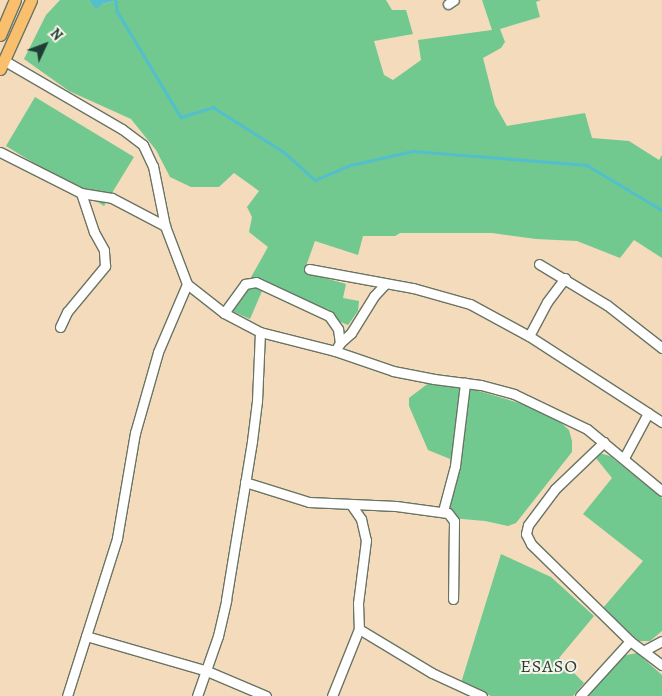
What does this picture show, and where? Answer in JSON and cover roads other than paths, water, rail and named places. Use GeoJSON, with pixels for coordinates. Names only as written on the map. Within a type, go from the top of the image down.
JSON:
{"type":"FeatureCollection","features":[{"type":"Feature","properties":{"kind":"main road"},"geometry":{"type":"LineString","coordinates":[[0,35],[15,0]]}},
{"type":"Feature","properties":{"kind":"main road"},"geometry":{"type":"LineString","coordinates":[[2,65],[31,0]]}},
{"type":"Feature","properties":{"kind":"street"},"geometry":{"type":"LineString","coordinates":[[2,65],[140,142],[153,166],[165,226],[187,284],[224,313],[260,332],[335,352],[393,371],[481,385],[514,394],[570,419],[604,442],[662,491]]}},
{"type":"Feature","properties":{"kind":"street"},"geometry":{"type":"LineString","coordinates":[[0,152],[81,193],[112,198],[165,226]]}},
{"type":"Feature","properties":{"kind":"street"},"geometry":{"type":"LineString","coordinates":[[60,326],[67,312],[101,274],[105,266],[104,250],[94,232],[81,193]]}},
{"type":"Feature","properties":{"kind":"street"},"geometry":{"type":"LineString","coordinates":[[539,264],[565,278],[606,305],[662,348]]}},
{"type":"Feature","properties":{"kind":"street"},"geometry":{"type":"LineString","coordinates":[[309,269],[412,288],[470,304],[529,336],[662,422]]}},
{"type":"Feature","properties":{"kind":"street"},"geometry":{"type":"LineString","coordinates":[[529,336],[547,302],[565,278]]}},
{"type":"Feature","properties":{"kind":"street"},"geometry":{"type":"LineString","coordinates":[[224,313],[245,284],[256,282],[329,316],[338,329],[340,343]]}},
{"type":"Feature","properties":{"kind":"street"},"geometry":{"type":"LineString","coordinates":[[68,696],[117,538],[135,432],[143,402],[158,352],[187,284]]}},
{"type":"Feature","properties":{"kind":"street"},"geometry":{"type":"LineString","coordinates":[[335,352],[340,343],[351,333],[374,296],[385,284]]}},
{"type":"Feature","properties":{"kind":"street"},"geometry":{"type":"LineString","coordinates":[[197,696],[218,636],[226,600],[257,401],[260,332]]}},
{"type":"Feature","properties":{"kind":"street"},"geometry":{"type":"LineString","coordinates":[[443,512],[455,466],[465,383]]}},
{"type":"Feature","properties":{"kind":"street"},"geometry":{"type":"LineString","coordinates":[[624,458],[648,413]]}},
{"type":"Feature","properties":{"kind":"street"},"geometry":{"type":"LineString","coordinates":[[604,442],[551,493],[528,525],[526,534],[531,544],[630,641],[645,650],[662,665]]}},
{"type":"Feature","properties":{"kind":"street"},"geometry":{"type":"LineString","coordinates":[[245,482],[310,502],[352,506],[396,506],[443,512],[450,515],[454,521],[453,599]]}},
{"type":"Feature","properties":{"kind":"street"},"geometry":{"type":"LineString","coordinates":[[332,696],[359,629],[358,603],[366,540],[361,519],[352,506]]}},
{"type":"Feature","properties":{"kind":"street"},"geometry":{"type":"LineString","coordinates":[[359,629],[432,673],[482,696]]}},
{"type":"Feature","properties":{"kind":"street"},"geometry":{"type":"LineString","coordinates":[[86,636],[207,671],[266,696]]}},
{"type":"Feature","properties":{"kind":"street"},"geometry":{"type":"LineString","coordinates":[[580,696],[630,641]]}},
{"type":"Feature","properties":{"kind":"street"},"geometry":{"type":"LineString","coordinates":[[645,650],[662,641]]}},
{"type":"Feature","properties":{"kind":"water"},"geometry":{"type":"Polygon","coordinates":[[[89,0],[118,0],[102,4],[96,9],[89,0]]]}},
{"type":"Feature","properties":{"kind":"waterway"},"geometry":{"type":"LineString","coordinates":[[116,0],[117,11],[181,117],[213,107],[284,152],[315,180],[351,165],[413,151],[587,165],[662,210]]}},
{"type":"Feature","properties":{"kind":"district","name":"ESASO"},"geometry":{"type":"Point","coordinates":[549,666]}}]}
